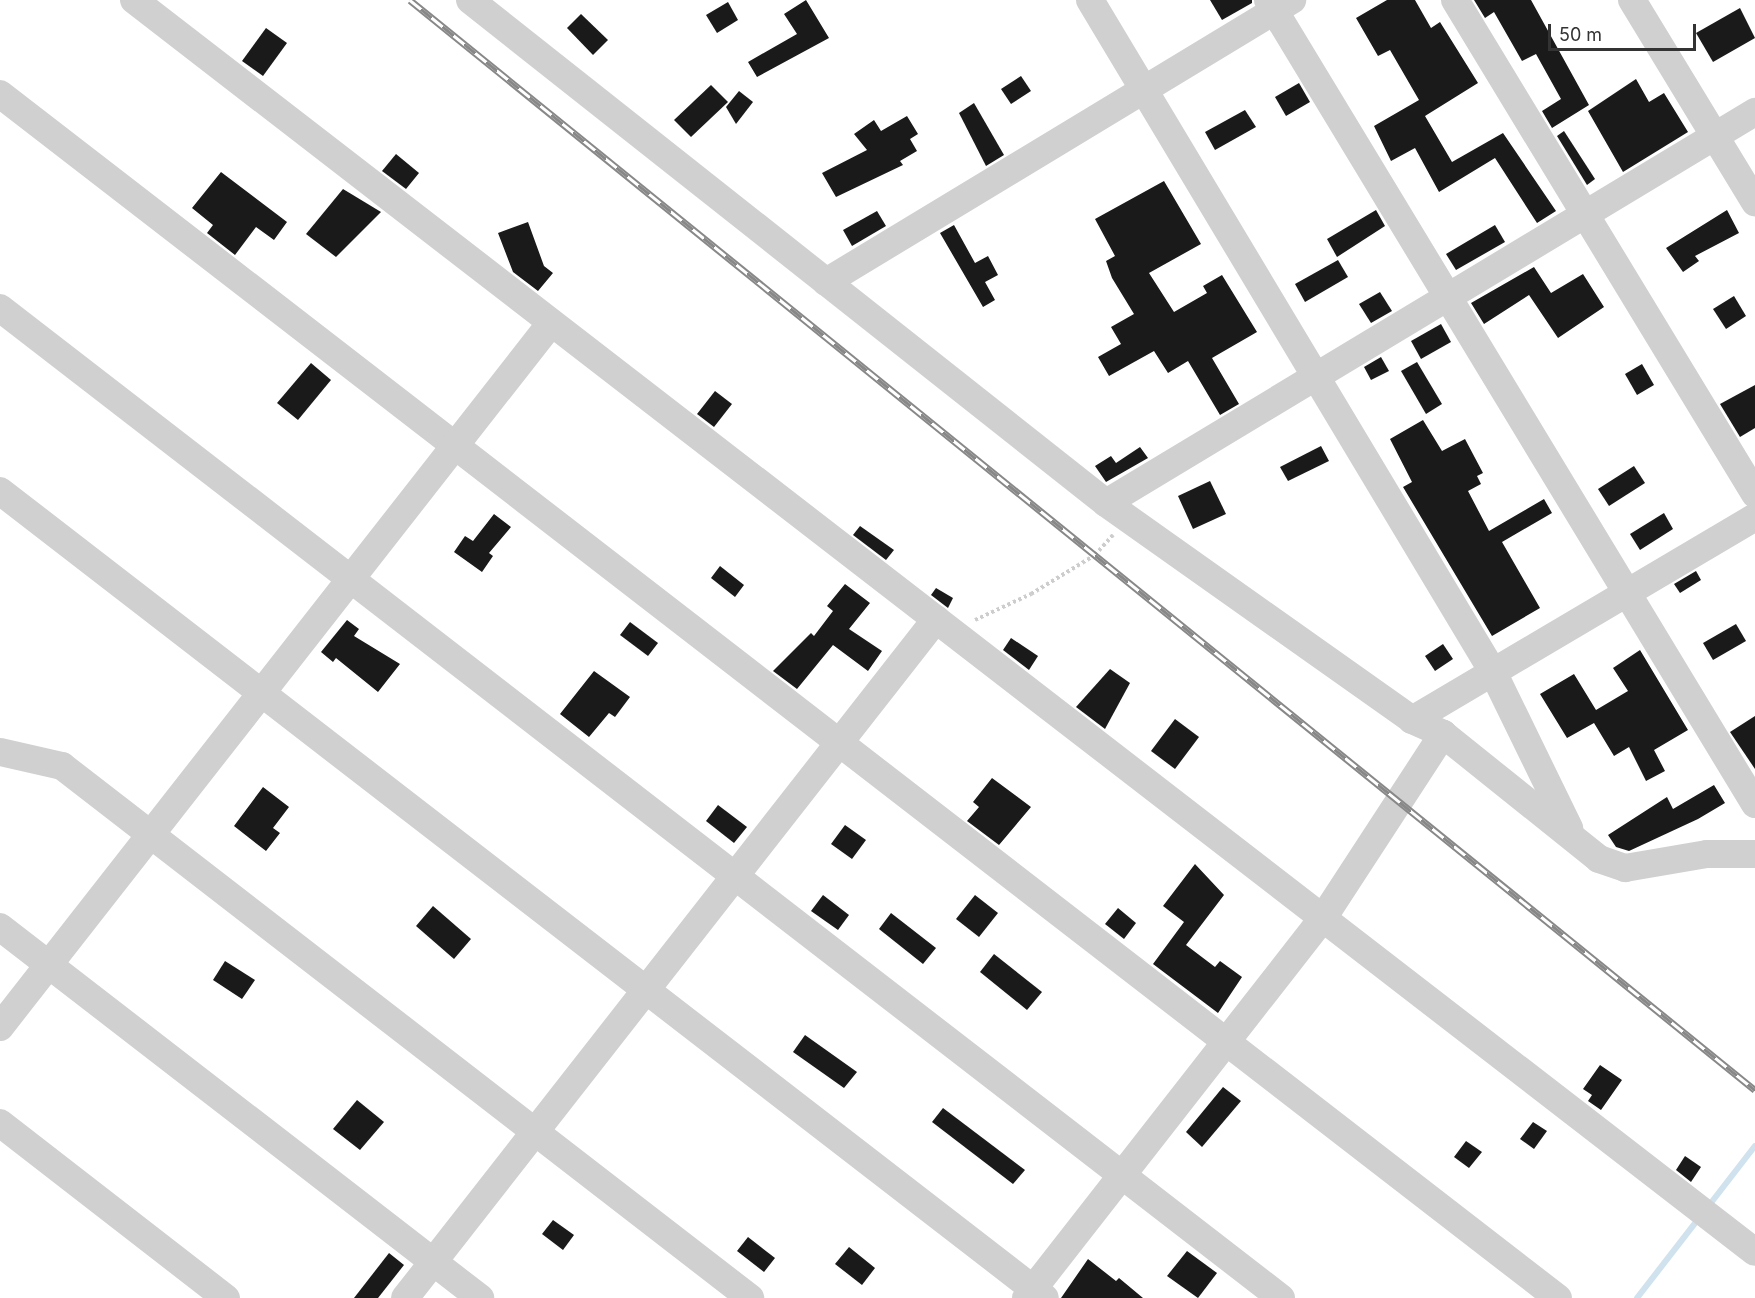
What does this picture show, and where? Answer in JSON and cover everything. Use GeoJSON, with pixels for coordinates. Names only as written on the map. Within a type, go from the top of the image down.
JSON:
{"type":"FeatureCollection","features":[{"type":"Feature","properties":{"kind":"street"},"geometry":{"type":"LineString","coordinates":[[134,0],[1755,1252]]}},
{"type":"Feature","properties":{"kind":"street"},"geometry":{"type":"LineString","coordinates":[[471,0],[1117,511],[1412,720],[1443,734],[1573,835],[1599,859],[1625,868],[1707,854],[1755,854]]}},
{"type":"Feature","properties":{"kind":"street"},"geometry":{"type":"LineString","coordinates":[[1090,0],[1493,672],[1573,835]]}},
{"type":"Feature","properties":{"kind":"street"},"geometry":{"type":"LineString","coordinates":[[1455,0],[1755,494]]}},
{"type":"Feature","properties":{"kind":"street"},"geometry":{"type":"LineString","coordinates":[[1632,0],[1755,202]]}},
{"type":"Feature","properties":{"kind":"street"},"geometry":{"type":"LineString","coordinates":[[826,282],[1143,89],[1278,3],[1448,297],[1755,804]]}},
{"type":"Feature","properties":{"kind":"street"},"geometry":{"type":"LineString","coordinates":[[0,93],[1558,1298]]}},
{"type":"Feature","properties":{"kind":"street"},"geometry":{"type":"LineString","coordinates":[[1117,511],[1316,377],[1755,112]]}},
{"type":"Feature","properties":{"kind":"street"},"geometry":{"type":"LineString","coordinates":[[0,308],[1281,1298]]}},
{"type":"Feature","properties":{"kind":"street"},"geometry":{"type":"LineString","coordinates":[[0,1028],[551,322]]}},
{"type":"Feature","properties":{"kind":"street"},"geometry":{"type":"LineString","coordinates":[[0,491],[646,990],[1034,1295],[1122,1175],[1323,918],[1443,734]]}},
{"type":"Feature","properties":{"kind":"street"},"geometry":{"type":"LineString","coordinates":[[1412,720],[1755,517]]}},
{"type":"Feature","properties":{"kind":"street"},"geometry":{"type":"LineString","coordinates":[[405,1298],[840,742],[943,625]]}},
{"type":"Feature","properties":{"kind":"street"},"geometry":{"type":"LineString","coordinates":[[0,752],[62,766],[750,1298]]}},
{"type":"Feature","properties":{"kind":"street"},"geometry":{"type":"LineString","coordinates":[[0,927],[480,1298]]}},
{"type":"Feature","properties":{"kind":"street"},"geometry":{"type":"LineString","coordinates":[[0,1123],[226,1298]]}},
{"type":"Feature","properties":{"kind":"path"},"geometry":{"type":"LineString","coordinates":[[943,625],[1032,594],[1095,555],[1117,511]]}},
{"type":"Feature","properties":{"kind":"building"},"geometry":{"type":"Polygon","coordinates":[[[806,0],[829,38],[757,77],[748,62],[797,34],[784,14],[806,0]]]}},
{"type":"Feature","properties":{"kind":"building"},"geometry":{"type":"Polygon","coordinates":[[[1210,0],[1252,0],[1252,3],[1222,20],[1210,0]]]}},
{"type":"Feature","properties":{"kind":"building"},"geometry":{"type":"Polygon","coordinates":[[[1387,0],[1415,0],[1431,28],[1440,22],[1478,83],[1425,116],[1452,162],[1503,133],[1556,211],[1537,223],[1495,158],[1439,192],[1415,148],[1391,161],[1374,126],[1419,100],[1390,50],[1378,56],[1356,18],[1387,0]]]}},
{"type":"Feature","properties":{"kind":"building"},"geometry":{"type":"Polygon","coordinates":[[[1474,0],[1531,0],[1589,105],[1552,128],[1542,111],[1561,99],[1536,54],[1522,61],[1494,12],[1485,18],[1474,0]]]}},
{"type":"Feature","properties":{"kind":"building"},"geometry":{"type":"Polygon","coordinates":[[[728,2],[738,20],[717,33],[706,15],[728,2]]]}},
{"type":"Feature","properties":{"kind":"building"},"geometry":{"type":"Polygon","coordinates":[[[1740,8],[1755,38],[1713,62],[1696,33],[1740,8]]]}},
{"type":"Feature","properties":{"kind":"building"},"geometry":{"type":"Polygon","coordinates":[[[581,14],[608,40],[593,55],[567,28],[581,14]]]}},
{"type":"Feature","properties":{"kind":"building"},"geometry":{"type":"Polygon","coordinates":[[[266,28],[287,43],[263,76],[242,61],[266,28]]]}},
{"type":"Feature","properties":{"kind":"building"},"geometry":{"type":"Polygon","coordinates":[[[1021,76],[1031,91],[1011,104],[1001,89],[1021,76]]]}},
{"type":"Feature","properties":{"kind":"building"},"geometry":{"type":"Polygon","coordinates":[[[1636,79],[1649,102],[1664,93],[1688,132],[1623,172],[1588,111],[1636,79]]]}},
{"type":"Feature","properties":{"kind":"building"},"geometry":{"type":"Polygon","coordinates":[[[1299,83],[1310,102],[1286,116],[1275,97],[1299,83]]]}},
{"type":"Feature","properties":{"kind":"building"},"geometry":{"type":"Polygon","coordinates":[[[711,85],[728,102],[691,137],[674,120],[711,85]]]}},
{"type":"Feature","properties":{"kind":"building"},"geometry":{"type":"Polygon","coordinates":[[[739,91],[753,102],[736,124],[726,107],[739,91]]]}},
{"type":"Feature","properties":{"kind":"building"},"geometry":{"type":"Polygon","coordinates":[[[974,103],[1004,155],[986,166],[959,113],[974,103]]]}},
{"type":"Feature","properties":{"kind":"building"},"geometry":{"type":"Polygon","coordinates":[[[1245,110],[1256,127],[1215,150],[1205,132],[1245,110]]]}},
{"type":"Feature","properties":{"kind":"building"},"geometry":{"type":"Polygon","coordinates":[[[907,116],[918,134],[910,139],[917,151],[900,161],[903,165],[836,197],[822,173],[867,150],[854,134],[874,120],[881,131],[907,116]]]}},
{"type":"Feature","properties":{"kind":"building"},"geometry":{"type":"Polygon","coordinates":[[[1564,131],[1595,179],[1587,185],[1557,136],[1564,131]]]}},
{"type":"Feature","properties":{"kind":"building"},"geometry":{"type":"Polygon","coordinates":[[[396,154],[419,173],[406,189],[382,171],[396,154]]]}},
{"type":"Feature","properties":{"kind":"building"},"geometry":{"type":"Polygon","coordinates":[[[221,172],[287,222],[274,240],[256,227],[235,255],[207,233],[213,225],[192,208],[221,172]]]}},
{"type":"Feature","properties":{"kind":"building"},"geometry":{"type":"Polygon","coordinates":[[[1164,181],[1201,244],[1149,273],[1174,312],[1207,293],[1203,286],[1222,275],[1257,332],[1212,358],[1239,404],[1220,415],[1188,361],[1168,373],[1154,351],[1109,376],[1098,357],[1121,344],[1111,327],[1134,314],[1112,278],[1106,261],[1115,256],[1095,219],[1164,181]]]}},
{"type":"Feature","properties":{"kind":"building"},"geometry":{"type":"Polygon","coordinates":[[[343,189],[381,212],[336,257],[306,234],[343,189]]]}},
{"type":"Feature","properties":{"kind":"building"},"geometry":{"type":"Polygon","coordinates":[[[1376,210],[1385,226],[1337,257],[1327,239],[1376,210]]]}},
{"type":"Feature","properties":{"kind":"building"},"geometry":{"type":"Polygon","coordinates":[[[1727,210],[1739,233],[1695,256],[1699,261],[1683,272],[1666,248],[1727,210]]]}},
{"type":"Feature","properties":{"kind":"building"},"geometry":{"type":"Polygon","coordinates":[[[877,211],[886,226],[852,246],[843,230],[877,211]]]}},
{"type":"Feature","properties":{"kind":"building"},"geometry":{"type":"Polygon","coordinates":[[[528,222],[544,266],[553,273],[538,291],[513,272],[498,233],[528,222]]]}},
{"type":"Feature","properties":{"kind":"building"},"geometry":{"type":"Polygon","coordinates":[[[954,225],[975,263],[988,256],[998,275],[985,282],[995,300],[983,307],[940,233],[954,225]]]}},
{"type":"Feature","properties":{"kind":"building"},"geometry":{"type":"Polygon","coordinates":[[[1495,225],[1505,242],[1456,270],[1446,254],[1495,225]]]}},
{"type":"Feature","properties":{"kind":"building"},"geometry":{"type":"Polygon","coordinates":[[[1338,260],[1348,277],[1305,302],[1295,284],[1338,260]]]}},
{"type":"Feature","properties":{"kind":"building"},"geometry":{"type":"Polygon","coordinates":[[[1534,267],[1551,293],[1583,274],[1604,307],[1558,338],[1529,295],[1484,324],[1471,303],[1534,267]]]}},
{"type":"Feature","properties":{"kind":"building"},"geometry":{"type":"Polygon","coordinates":[[[1380,292],[1392,311],[1371,323],[1359,304],[1380,292]]]}},
{"type":"Feature","properties":{"kind":"building"},"geometry":{"type":"Polygon","coordinates":[[[1734,296],[1746,316],[1726,329],[1713,309],[1734,296]]]}},
{"type":"Feature","properties":{"kind":"building"},"geometry":{"type":"Polygon","coordinates":[[[1441,324],[1451,342],[1421,359],[1411,341],[1441,324]]]}},
{"type":"Feature","properties":{"kind":"building"},"geometry":{"type":"Polygon","coordinates":[[[1381,357],[1389,371],[1371,380],[1364,367],[1381,357]]]}},
{"type":"Feature","properties":{"kind":"building"},"geometry":{"type":"Polygon","coordinates":[[[1417,362],[1442,404],[1426,414],[1401,371],[1417,362]]]}},
{"type":"Feature","properties":{"kind":"building"},"geometry":{"type":"Polygon","coordinates":[[[311,363],[331,380],[298,420],[277,403],[311,363]]]}},
{"type":"Feature","properties":{"kind":"building"},"geometry":{"type":"Polygon","coordinates":[[[1642,364],[1654,385],[1637,395],[1625,374],[1642,364]]]}},
{"type":"Feature","properties":{"kind":"building"},"geometry":{"type":"Polygon","coordinates":[[[1755,385],[1755,428],[1740,437],[1720,404],[1755,385]]]}},
{"type":"Feature","properties":{"kind":"building"},"geometry":{"type":"Polygon","coordinates":[[[715,391],[732,404],[714,427],[697,414],[715,391]]]}},
{"type":"Feature","properties":{"kind":"building"},"geometry":{"type":"Polygon","coordinates":[[[1423,420],[1442,451],[1465,439],[1483,473],[1477,476],[1481,484],[1468,491],[1489,531],[1544,499],[1552,513],[1502,542],[1540,608],[1492,636],[1403,487],[1412,482],[1390,439],[1423,420]]]}},
{"type":"Feature","properties":{"kind":"building"},"geometry":{"type":"Polygon","coordinates":[[[1321,446],[1329,461],[1288,481],[1280,467],[1321,446]]]}},
{"type":"Feature","properties":{"kind":"building"},"geometry":{"type":"Polygon","coordinates":[[[1140,447],[1148,458],[1106,482],[1095,466],[1111,456],[1116,463],[1140,447]]]}},
{"type":"Feature","properties":{"kind":"building"},"geometry":{"type":"Polygon","coordinates":[[[1634,466],[1645,483],[1609,506],[1598,489],[1634,466]]]}},
{"type":"Feature","properties":{"kind":"building"},"geometry":{"type":"Polygon","coordinates":[[[1210,481],[1226,514],[1193,529],[1178,496],[1210,481]]]}},
{"type":"Feature","properties":{"kind":"building"},"geometry":{"type":"Polygon","coordinates":[[[1664,513],[1673,529],[1640,550],[1630,534],[1664,513]]]}},
{"type":"Feature","properties":{"kind":"building"},"geometry":{"type":"Polygon","coordinates":[[[494,514],[511,527],[489,553],[493,556],[482,572],[454,552],[465,536],[473,541],[494,514]]]}},
{"type":"Feature","properties":{"kind":"building"},"geometry":{"type":"Polygon","coordinates":[[[860,526],[894,550],[886,560],[853,535],[860,526]]]}},
{"type":"Feature","properties":{"kind":"building"},"geometry":{"type":"Polygon","coordinates":[[[720,566],[744,585],[735,597],[711,578],[720,566]]]}},
{"type":"Feature","properties":{"kind":"building"},"geometry":{"type":"Polygon","coordinates":[[[1696,571],[1701,580],[1680,593],[1674,584],[1696,571]]]}},
{"type":"Feature","properties":{"kind":"building"},"geometry":{"type":"Polygon","coordinates":[[[845,584],[870,603],[849,629],[882,651],[868,671],[833,645],[797,689],[773,671],[811,633],[814,636],[833,611],[827,606],[845,584]]]}},
{"type":"Feature","properties":{"kind":"building"},"geometry":{"type":"Polygon","coordinates":[[[936,588],[953,598],[948,608],[931,595],[936,588]]]}},
{"type":"Feature","properties":{"kind":"building"},"geometry":{"type":"Polygon","coordinates":[[[347,620],[359,629],[354,636],[400,664],[378,692],[336,658],[333,662],[321,652],[347,620]]]}},
{"type":"Feature","properties":{"kind":"building"},"geometry":{"type":"Polygon","coordinates":[[[630,622],[658,643],[648,656],[620,635],[630,622]]]}},
{"type":"Feature","properties":{"kind":"building"},"geometry":{"type":"Polygon","coordinates":[[[1736,624],[1746,641],[1713,660],[1703,643],[1736,624]]]}},
{"type":"Feature","properties":{"kind":"building"},"geometry":{"type":"Polygon","coordinates":[[[1011,638],[1038,656],[1029,670],[1003,650],[1011,638]]]}},
{"type":"Feature","properties":{"kind":"building"},"geometry":{"type":"Polygon","coordinates":[[[1443,644],[1453,659],[1435,671],[1425,656],[1443,644]]]}},
{"type":"Feature","properties":{"kind":"building"},"geometry":{"type":"Polygon","coordinates":[[[1640,650],[1688,730],[1654,750],[1665,771],[1646,781],[1629,747],[1614,756],[1594,723],[1567,738],[1540,694],[1574,674],[1596,710],[1628,691],[1613,668],[1640,650]]]}},
{"type":"Feature","properties":{"kind":"building"},"geometry":{"type":"Polygon","coordinates":[[[1110,669],[1130,683],[1105,729],[1076,707],[1110,669]]]}},
{"type":"Feature","properties":{"kind":"building"},"geometry":{"type":"Polygon","coordinates":[[[594,671],[630,697],[615,717],[609,713],[589,737],[560,714],[594,671]]]}},
{"type":"Feature","properties":{"kind":"building"},"geometry":{"type":"Polygon","coordinates":[[[1755,716],[1755,769],[1730,732],[1755,716]]]}},
{"type":"Feature","properties":{"kind":"building"},"geometry":{"type":"Polygon","coordinates":[[[1175,719],[1199,737],[1175,769],[1151,751],[1175,719]]]}},
{"type":"Feature","properties":{"kind":"building"},"geometry":{"type":"Polygon","coordinates":[[[992,778],[1031,807],[999,845],[967,821],[979,807],[973,802],[992,778]]]}},
{"type":"Feature","properties":{"kind":"building"},"geometry":{"type":"Polygon","coordinates":[[[1714,785],[1725,803],[1698,819],[1629,851],[1616,847],[1608,835],[1667,797],[1673,809],[1714,785]]]}},
{"type":"Feature","properties":{"kind":"building"},"geometry":{"type":"Polygon","coordinates":[[[263,787],[289,807],[273,828],[280,833],[266,851],[234,826],[263,787]]]}},
{"type":"Feature","properties":{"kind":"building"},"geometry":{"type":"Polygon","coordinates":[[[718,805],[747,827],[734,843],[706,821],[718,805]]]}},
{"type":"Feature","properties":{"kind":"building"},"geometry":{"type":"Polygon","coordinates":[[[845,825],[866,840],[852,859],[831,844],[845,825]]]}},
{"type":"Feature","properties":{"kind":"building"},"geometry":{"type":"Polygon","coordinates":[[[1195,864],[1224,895],[1186,945],[1215,967],[1220,961],[1242,977],[1218,1013],[1153,964],[1184,922],[1163,906],[1195,864]]]}},
{"type":"Feature","properties":{"kind":"building"},"geometry":{"type":"Polygon","coordinates":[[[823,895],[849,915],[838,930],[811,911],[823,895]]]}},
{"type":"Feature","properties":{"kind":"building"},"geometry":{"type":"Polygon","coordinates":[[[975,895],[998,913],[979,937],[956,919],[975,895]]]}},
{"type":"Feature","properties":{"kind":"building"},"geometry":{"type":"Polygon","coordinates":[[[433,906],[471,939],[454,959],[416,926],[433,906]]]}},
{"type":"Feature","properties":{"kind":"building"},"geometry":{"type":"Polygon","coordinates":[[[1118,908],[1136,923],[1124,939],[1105,924],[1118,908]]]}},
{"type":"Feature","properties":{"kind":"building"},"geometry":{"type":"Polygon","coordinates":[[[891,913],[936,948],[923,964],[879,929],[891,913]]]}},
{"type":"Feature","properties":{"kind":"building"},"geometry":{"type":"Polygon","coordinates":[[[994,954],[1042,992],[1027,1010],[980,972],[994,954]]]}},
{"type":"Feature","properties":{"kind":"building"},"geometry":{"type":"Polygon","coordinates":[[[225,961],[255,980],[242,999],[213,980],[225,961]]]}},
{"type":"Feature","properties":{"kind":"building"},"geometry":{"type":"Polygon","coordinates":[[[805,1035],[857,1072],[844,1088],[793,1052],[805,1035]]]}},
{"type":"Feature","properties":{"kind":"building"},"geometry":{"type":"Polygon","coordinates":[[[1600,1065],[1622,1080],[1601,1110],[1588,1101],[1592,1095],[1583,1089],[1600,1065]]]}},
{"type":"Feature","properties":{"kind":"building"},"geometry":{"type":"Polygon","coordinates":[[[1223,1087],[1241,1101],[1202,1147],[1186,1132],[1223,1087]]]}},
{"type":"Feature","properties":{"kind":"building"},"geometry":{"type":"Polygon","coordinates":[[[357,1100],[384,1122],[360,1150],[333,1129],[357,1100]]]}},
{"type":"Feature","properties":{"kind":"building"},"geometry":{"type":"Polygon","coordinates":[[[943,1108],[1025,1170],[1013,1184],[932,1122],[943,1108]]]}},
{"type":"Feature","properties":{"kind":"building"},"geometry":{"type":"Polygon","coordinates":[[[1533,1122],[1547,1131],[1534,1149],[1520,1139],[1533,1122]]]}},
{"type":"Feature","properties":{"kind":"building"},"geometry":{"type":"Polygon","coordinates":[[[1466,1141],[1482,1152],[1469,1168],[1454,1157],[1466,1141]]]}},
{"type":"Feature","properties":{"kind":"building"},"geometry":{"type":"Polygon","coordinates":[[[1685,1156],[1701,1167],[1691,1182],[1676,1170],[1685,1156]]]}},
{"type":"Feature","properties":{"kind":"building"},"geometry":{"type":"Polygon","coordinates":[[[553,1220],[574,1235],[563,1250],[542,1234],[553,1220]]]}},
{"type":"Feature","properties":{"kind":"building"},"geometry":{"type":"Polygon","coordinates":[[[748,1237],[775,1258],[764,1272],[737,1251],[748,1237]]]}},
{"type":"Feature","properties":{"kind":"building"},"geometry":{"type":"Polygon","coordinates":[[[849,1247],[875,1268],[862,1285],[835,1264],[849,1247]]]}},
{"type":"Feature","properties":{"kind":"building"},"geometry":{"type":"Polygon","coordinates":[[[1187,1251],[1217,1273],[1198,1298],[1167,1276],[1187,1251]]]}},
{"type":"Feature","properties":{"kind":"building"},"geometry":{"type":"Polygon","coordinates":[[[389,1253],[404,1265],[378,1298],[354,1298],[389,1253]]]}},
{"type":"Feature","properties":{"kind":"building"},"geometry":{"type":"Polygon","coordinates":[[[1088,1259],[1116,1281],[1119,1278],[1143,1298],[1061,1298],[1088,1259]]]}},
{"type":"Feature","properties":{"kind":"waterway"},"geometry":{"type":"LineString","coordinates":[[1707,1208],[1755,1146]]}},
{"type":"Feature","properties":{"kind":"waterway"},"geometry":{"type":"LineString","coordinates":[[1637,1298],[1699,1218]]}},
{"type":"Feature","properties":{"kind":"railway"},"geometry":{"type":"LineString","coordinates":[[410,0],[1755,1090]]}}]}
